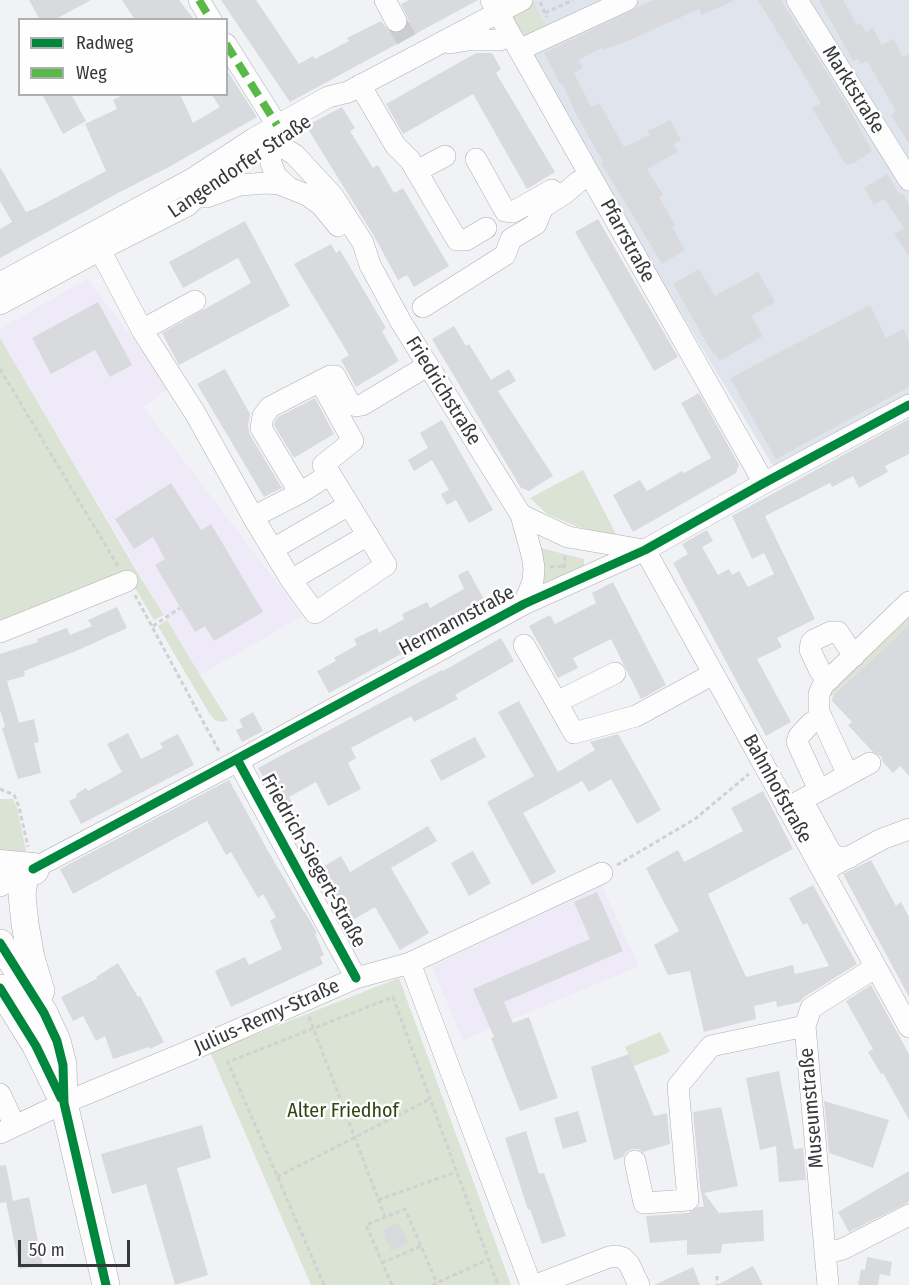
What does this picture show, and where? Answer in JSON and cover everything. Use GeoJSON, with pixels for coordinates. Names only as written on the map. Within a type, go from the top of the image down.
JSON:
{"type":"FeatureCollection","features":[{"type":"Feature","properties":{"kind":"main road"},"geometry":{"type":"LineString","coordinates":[[19,869],[23,913],[44,1013]]}},
{"type":"Feature","properties":{"kind":"main road"},"geometry":{"type":"LineString","coordinates":[[0,943],[53,1030],[63,1065],[64,1102],[106,1285]]}},
{"type":"Feature","properties":{"kind":"main road"},"geometry":{"type":"LineString","coordinates":[[0,988],[36,1046],[64,1102]]}},
{"type":"Feature","properties":{"kind":"street"},"geometry":{"type":"LineString","coordinates":[[199,0],[210,18]]}},
{"type":"Feature","properties":{"kind":"street"},"geometry":{"type":"LineString","coordinates":[[385,0],[396,21]]}},
{"type":"Feature","properties":{"kind":"street","name":"Langendorfer Straße"},"geometry":{"type":"LineString","coordinates":[[0,304],[100,250],[187,207],[206,188],[274,134],[328,97],[354,88],[416,48],[494,6],[522,0]]}},
{"type":"Feature","properties":{"kind":"street","name":"Langendorfer Straße"},"geometry":{"type":"LineString","coordinates":[[416,48],[468,40],[515,42],[627,0]]}},
{"type":"Feature","properties":{"kind":"street","name":"Marktstraße"},"geometry":{"type":"LineString","coordinates":[[797,0],[909,180]]}},
{"type":"Feature","properties":{"kind":"street","name":"Pfarrstraße"},"geometry":{"type":"LineString","coordinates":[[494,6],[515,42],[584,179],[764,483]]}},
{"type":"Feature","properties":{"kind":"street","name":"Friedrichstraße"},"geometry":{"type":"LineString","coordinates":[[228,48],[274,134],[292,148],[295,155],[338,203],[363,243],[370,265],[427,366],[521,515],[534,568],[533,582],[524,604]]}},
{"type":"Feature","properties":{"kind":"street"},"geometry":{"type":"LineString","coordinates":[[354,88],[395,146],[410,160],[457,240],[466,240],[486,228]]}},
{"type":"Feature","properties":{"kind":"street","name":"Langendorfer Straße"},"geometry":{"type":"LineString","coordinates":[[0,283],[274,134]]}},
{"type":"Feature","properties":{"kind":"street","name":"Friedrichstraße"},"geometry":{"type":"LineString","coordinates":[[274,134],[270,157],[274,170],[288,187]]}},
{"type":"Feature","properties":{"kind":"street"},"geometry":{"type":"LineString","coordinates":[[417,171],[445,156]]}},
{"type":"Feature","properties":{"kind":"street"},"geometry":{"type":"LineString","coordinates":[[476,159],[502,209],[510,212],[560,186],[584,179]]}},
{"type":"Feature","properties":{"kind":"street"},"geometry":{"type":"LineString","coordinates":[[423,307],[505,255],[511,239],[536,224],[543,207],[584,179]]}},
{"type":"Feature","properties":{"kind":"street","name":"Friedrichstraße"},"geometry":{"type":"LineString","coordinates":[[187,207],[218,192],[240,185],[266,183],[288,187],[307,195],[321,205],[355,251],[370,265]]}},
{"type":"Feature","properties":{"kind":"street"},"geometry":{"type":"LineString","coordinates":[[100,250],[142,330],[195,413],[291,580],[315,613],[386,565],[323,465],[353,441],[320,381]]}},
{"type":"Feature","properties":{"kind":"street"},"geometry":{"type":"LineString","coordinates":[[142,330],[195,301]]}},
{"type":"Feature","properties":{"kind":"street"},"geometry":{"type":"LineString","coordinates":[[300,493],[261,428],[263,416],[270,407],[330,376],[335,376],[349,402],[356,406],[362,405],[427,366]]}},
{"type":"Feature","properties":{"kind":"street","name":"Hermannstraße"},"geometry":{"type":"LineString","coordinates":[[0,886],[19,869],[238,760],[524,604],[645,550],[909,405]]}},
{"type":"Feature","properties":{"kind":"street"},"geometry":{"type":"LineString","coordinates":[[253,517],[300,493],[330,474]]}},
{"type":"Feature","properties":{"kind":"street"},"geometry":{"type":"LineString","coordinates":[[273,549],[349,505]]}},
{"type":"Feature","properties":{"kind":"street"},"geometry":{"type":"LineString","coordinates":[[521,515],[568,537],[645,550]]}},
{"type":"Feature","properties":{"kind":"street"},"geometry":{"type":"LineString","coordinates":[[291,580],[368,535]]}},
{"type":"Feature","properties":{"kind":"street","name":"Bahnhofstraße"},"geometry":{"type":"LineString","coordinates":[[645,550],[764,767],[806,795],[822,859],[909,1027]]}},
{"type":"Feature","properties":{"kind":"street"},"geometry":{"type":"LineString","coordinates":[[0,632],[127,581]]}},
{"type":"Feature","properties":{"kind":"street"},"geometry":{"type":"LineString","coordinates":[[848,775],[822,718],[818,705],[819,694],[823,685],[909,602]]}},
{"type":"Feature","properties":{"kind":"street"},"geometry":{"type":"LineString","coordinates":[[830,679],[820,670],[810,650],[811,643],[835,631],[841,634],[854,656]]}},
{"type":"Feature","properties":{"kind":"street"},"geometry":{"type":"LineString","coordinates":[[524,645],[574,733],[636,716],[713,674]]}},
{"type":"Feature","properties":{"kind":"street"},"geometry":{"type":"LineString","coordinates":[[557,702],[615,673]]}},
{"type":"Feature","properties":{"kind":"street"},"geometry":{"type":"LineString","coordinates":[[822,718],[811,723],[797,739],[806,795],[870,763]]}},
{"type":"Feature","properties":{"kind":"street","name":"Friedrich-Siegert-Straße"},"geometry":{"type":"LineString","coordinates":[[238,760],[356,978]]}},
{"type":"Feature","properties":{"kind":"street"},"geometry":{"type":"LineString","coordinates":[[822,859],[850,857],[894,833],[909,829]]}},
{"type":"Feature","properties":{"kind":"street","name":"Julius-Remy-Straße"},"geometry":{"type":"LineString","coordinates":[[8,1129],[64,1102],[187,1053],[356,978],[410,963],[602,873]]}},
{"type":"Feature","properties":{"kind":"street"},"geometry":{"type":"LineString","coordinates":[[410,963],[531,1285]]}},
{"type":"Feature","properties":{"kind":"street","name":"Museumstraße"},"geometry":{"type":"LineString","coordinates":[[828,1285],[805,1026],[812,1008],[876,967]]}},
{"type":"Feature","properties":{"kind":"street"},"geometry":{"type":"LineString","coordinates":[[635,1161],[644,1203],[688,1200],[678,1086],[711,1046],[805,1026]]}},
{"type":"Feature","properties":{"kind":"street"},"geometry":{"type":"LineString","coordinates":[[0,1094],[8,1129]]}},
{"type":"Feature","properties":{"kind":"street"},"geometry":{"type":"LineString","coordinates":[[825,1253],[843,1249],[909,1215]]}},
{"type":"Feature","properties":{"kind":"street"},"geometry":{"type":"LineString","coordinates":[[536,1285],[617,1256],[629,1264],[639,1285]]}},
{"type":"Feature","properties":{"kind":"path"},"geometry":{"type":"LineString","coordinates":[[545,13],[573,0]]}},
{"type":"Feature","properties":{"kind":"path"},"geometry":{"type":"LineString","coordinates":[[568,537],[563,566],[570,583]]}},
{"type":"Feature","properties":{"kind":"path"},"geometry":{"type":"LineString","coordinates":[[153,626],[180,608]]}},
{"type":"Feature","properties":{"kind":"path"},"geometry":{"type":"LineString","coordinates":[[602,873],[686,826],[749,774],[764,767]]}},
{"type":"Feature","properties":{"kind":"path"},"geometry":{"type":"LineString","coordinates":[[0,789],[14,795],[19,807],[19,869]]}},
{"type":"Feature","properties":{"kind":"path"},"geometry":{"type":"LineString","coordinates":[[324,1285],[228,1062],[393,997],[498,1285]]}},
{"type":"Feature","properties":{"kind":"path"},"geometry":{"type":"LineString","coordinates":[[304,1001],[385,1217]]}},
{"type":"Feature","properties":{"kind":"path"},"geometry":{"type":"LineString","coordinates":[[277,1177],[430,1099]]}},
{"type":"Feature","properties":{"kind":"path"},"geometry":{"type":"LineString","coordinates":[[378,1200],[457,1172]]}},
{"type":"Feature","properties":{"kind":"path"},"geometry":{"type":"LineString","coordinates":[[392,1285],[366,1225],[405,1209],[437,1283]]}},
{"type":"Feature","properties":{"kind":"path"},"geometry":{"type":"LineString","coordinates":[[382,1263],[421,1246]]}},
{"type":"Feature","properties":{"kind":"path"},"geometry":{"type":"LineString","coordinates":[[432,1285],[489,1259]]}},
{"type":"Feature","properties":{"kind":"path"},"geometry":{"type":"LineString","coordinates":[[717,1276],[717,1285]]}},
{"type":"Feature","properties":{"kind":"shaded area"},"geometry":{"type":"Polygon","coordinates":[[[500,0],[909,0],[909,397],[773,466],[597,173],[500,0]]]}},
{"type":"Feature","properties":{"kind":"shaded area"},"geometry":{"type":"Polygon","coordinates":[[[87,279],[170,387],[143,407],[302,616],[200,675],[0,338],[0,329],[87,279]]]}},
{"type":"Feature","properties":{"kind":"shaded area"},"geometry":{"type":"Polygon","coordinates":[[[601,884],[639,966],[463,1040],[432,967],[601,884]]]}},
{"type":"Feature","properties":{"kind":"green space"},"geometry":{"type":"Polygon","coordinates":[[[533,0],[548,30],[530,36],[516,30],[511,12],[533,0]]]}},
{"type":"Feature","properties":{"kind":"green space"},"geometry":{"type":"Polygon","coordinates":[[[0,338],[164,615],[154,620],[127,574],[0,626],[0,338]]]}},
{"type":"Feature","properties":{"kind":"green space"},"geometry":{"type":"Polygon","coordinates":[[[583,470],[617,536],[578,527],[547,514],[530,498],[583,470]]]}},
{"type":"Feature","properties":{"kind":"green space"},"geometry":{"type":"Polygon","coordinates":[[[541,548],[584,559],[584,568],[541,591],[541,548]]]}},
{"type":"Feature","properties":{"kind":"green space"},"geometry":{"type":"Polygon","coordinates":[[[909,608],[909,625],[829,698],[838,677],[909,608]]]}},
{"type":"Feature","properties":{"kind":"green space"},"geometry":{"type":"Polygon","coordinates":[[[167,620],[228,720],[222,722],[215,720],[209,713],[158,626],[167,620]]]}},
{"type":"Feature","properties":{"kind":"green space"},"geometry":{"type":"Polygon","coordinates":[[[0,799],[13,799],[26,851],[0,852],[0,799]]]}},
{"type":"Feature","properties":{"kind":"green space","name":"Alter Friedhof"},"geometry":{"type":"Polygon","coordinates":[[[399,978],[511,1285],[311,1285],[210,1052],[399,978]]]}},
{"type":"Feature","properties":{"kind":"green space"},"geometry":{"type":"Polygon","coordinates":[[[660,1032],[670,1052],[634,1066],[625,1047],[660,1032]]]}},
{"type":"Feature","properties":{"kind":"building"},"geometry":{"type":"Polygon","coordinates":[[[29,0],[91,0],[58,18],[39,18],[29,0]]]}},
{"type":"Feature","properties":{"kind":"building"},"geometry":{"type":"Polygon","coordinates":[[[122,0],[179,0],[192,18],[134,18],[122,0]]]}},
{"type":"Feature","properties":{"kind":"building"},"geometry":{"type":"Polygon","coordinates":[[[221,0],[256,0],[299,64],[313,56],[315,59],[349,41],[347,38],[381,21],[390,32],[396,34],[402,32],[409,21],[401,4],[409,0],[478,0],[290,102],[221,0]]]}},
{"type":"Feature","properties":{"kind":"building"},"geometry":{"type":"Polygon","coordinates":[[[653,0],[735,0],[702,15],[699,9],[630,40],[602,50],[602,48],[578,60],[583,68],[574,73],[591,107],[599,103],[624,147],[650,135],[648,131],[670,120],[681,140],[673,144],[678,152],[647,169],[663,195],[659,197],[675,225],[672,227],[685,250],[662,264],[601,163],[603,162],[544,53],[653,0]]]}},
{"type":"Feature","properties":{"kind":"building"},"geometry":{"type":"Polygon","coordinates":[[[758,0],[781,0],[850,110],[872,151],[854,163],[846,165],[812,108],[821,103],[758,0]]]}},
{"type":"Feature","properties":{"kind":"building"},"geometry":{"type":"Polygon","coordinates":[[[819,0],[843,0],[857,25],[861,23],[866,32],[873,28],[882,45],[893,39],[903,57],[909,53],[909,144],[891,115],[896,111],[867,61],[861,64],[858,59],[853,61],[819,0]]]}},
{"type":"Feature","properties":{"kind":"building"},"geometry":{"type":"Polygon","coordinates":[[[476,53],[492,53],[501,69],[496,73],[555,172],[527,189],[473,94],[403,134],[386,104],[476,53]]]}},
{"type":"Feature","properties":{"kind":"building"},"geometry":{"type":"Polygon","coordinates":[[[228,72],[257,117],[0,258],[0,229],[12,222],[0,201],[0,167],[26,212],[106,171],[85,124],[117,109],[113,100],[121,96],[181,96],[193,123],[220,107],[212,96],[228,96],[228,72]]]}},
{"type":"Feature","properties":{"kind":"building"},"geometry":{"type":"Polygon","coordinates":[[[43,96],[72,96],[86,121],[63,134],[43,96]]]}},
{"type":"Feature","properties":{"kind":"building"},"geometry":{"type":"Polygon","coordinates":[[[342,107],[355,128],[350,131],[373,168],[378,165],[394,193],[403,188],[449,266],[414,287],[407,275],[398,280],[374,236],[306,126],[342,107]]]}},
{"type":"Feature","properties":{"kind":"building"},"geometry":{"type":"Polygon","coordinates":[[[887,174],[900,195],[902,193],[909,203],[909,256],[894,234],[904,228],[884,199],[874,205],[864,188],[887,174]]]}},
{"type":"Feature","properties":{"kind":"building"},"geometry":{"type":"Polygon","coordinates":[[[598,219],[678,357],[654,371],[575,232],[598,219]]]}},
{"type":"Feature","properties":{"kind":"building"},"geometry":{"type":"Polygon","coordinates":[[[245,221],[290,306],[179,365],[162,333],[251,283],[238,258],[183,288],[169,262],[245,221]]]}},
{"type":"Feature","properties":{"kind":"building"},"geometry":{"type":"Polygon","coordinates":[[[331,244],[336,253],[340,250],[386,328],[382,331],[399,361],[356,387],[341,360],[349,355],[294,264],[331,244]]]}},
{"type":"Feature","properties":{"kind":"building"},"geometry":{"type":"Polygon","coordinates":[[[699,269],[715,296],[758,272],[775,302],[751,316],[763,336],[720,361],[713,354],[673,284],[699,269]]]}},
{"type":"Feature","properties":{"kind":"building"},"geometry":{"type":"Polygon","coordinates":[[[98,302],[132,365],[110,377],[95,350],[51,374],[32,338],[98,302]]]}},
{"type":"Feature","properties":{"kind":"building"},"geometry":{"type":"Polygon","coordinates":[[[870,305],[886,338],[904,329],[909,340],[909,387],[776,459],[730,378],[870,305]]]}},
{"type":"Feature","properties":{"kind":"building"},"geometry":{"type":"Polygon","coordinates":[[[454,326],[466,346],[469,344],[491,380],[509,369],[516,381],[498,391],[553,476],[529,491],[521,488],[432,339],[454,326]]]}},
{"type":"Feature","properties":{"kind":"building"},"geometry":{"type":"Polygon","coordinates":[[[225,369],[250,414],[248,426],[250,435],[282,488],[264,497],[197,384],[225,369]]]}},
{"type":"Feature","properties":{"kind":"building"},"geometry":{"type":"Polygon","coordinates":[[[699,393],[739,465],[736,473],[633,532],[613,495],[640,480],[647,491],[711,458],[681,403],[699,393]]]}},
{"type":"Feature","properties":{"kind":"building"},"geometry":{"type":"Polygon","coordinates":[[[315,398],[334,434],[294,458],[274,425],[275,421],[278,417],[315,398]]]}},
{"type":"Feature","properties":{"kind":"building"},"geometry":{"type":"Polygon","coordinates":[[[909,419],[909,454],[885,466],[888,472],[859,488],[853,476],[832,487],[830,483],[765,516],[815,619],[777,638],[782,647],[757,659],[791,722],[766,736],[673,563],[688,554],[682,544],[707,530],[713,541],[702,547],[718,575],[729,569],[732,575],[739,571],[748,587],[774,574],[764,553],[752,559],[732,516],[909,419]]]}},
{"type":"Feature","properties":{"kind":"building"},"geometry":{"type":"Polygon","coordinates":[[[442,420],[493,510],[469,523],[456,500],[447,505],[441,494],[449,490],[432,460],[414,471],[408,460],[428,448],[420,433],[442,420]]]}},
{"type":"Feature","properties":{"kind":"building"},"geometry":{"type":"Polygon","coordinates":[[[171,483],[201,530],[211,524],[263,612],[214,641],[205,626],[195,632],[155,565],[165,559],[153,537],[134,549],[115,519],[171,483]]]}},
{"type":"Feature","properties":{"kind":"building"},"geometry":{"type":"Polygon","coordinates":[[[468,570],[488,607],[329,693],[317,671],[336,661],[334,658],[357,645],[354,639],[377,628],[379,633],[404,619],[402,614],[427,602],[430,608],[464,589],[458,575],[468,570]]]}},
{"type":"Feature","properties":{"kind":"building"},"geometry":{"type":"Polygon","coordinates":[[[613,582],[666,685],[641,699],[611,639],[573,658],[578,668],[558,678],[529,626],[550,615],[555,624],[596,603],[592,593],[613,582]]]}},
{"type":"Feature","properties":{"kind":"building"},"geometry":{"type":"Polygon","coordinates":[[[117,607],[127,628],[24,671],[25,676],[7,681],[19,723],[34,719],[39,742],[34,743],[41,773],[18,779],[2,728],[5,727],[0,710],[0,654],[38,642],[37,639],[67,628],[70,635],[92,626],[88,620],[117,607]]]}},
{"type":"Feature","properties":{"kind":"building"},"geometry":{"type":"Polygon","coordinates":[[[909,625],[909,776],[900,766],[893,773],[883,762],[881,756],[872,751],[848,725],[852,722],[832,701],[833,695],[909,625]]]}},
{"type":"Feature","properties":{"kind":"building"},"geometry":{"type":"Polygon","coordinates":[[[501,638],[514,661],[455,695],[458,699],[414,722],[411,716],[351,748],[356,758],[348,763],[361,789],[328,806],[316,782],[289,797],[293,805],[282,811],[258,768],[501,638]]]}},
{"type":"Feature","properties":{"kind":"building"},"geometry":{"type":"Polygon","coordinates":[[[519,701],[558,772],[595,750],[590,742],[618,734],[661,810],[637,824],[611,779],[589,792],[582,781],[523,813],[556,872],[532,885],[487,802],[534,776],[498,712],[519,701]]]}},
{"type":"Feature","properties":{"kind":"building"},"geometry":{"type":"Polygon","coordinates":[[[253,712],[263,731],[242,742],[236,730],[243,727],[239,720],[253,712]]]}},
{"type":"Feature","properties":{"kind":"building"},"geometry":{"type":"Polygon","coordinates":[[[128,733],[141,759],[163,748],[160,743],[178,734],[194,765],[81,824],[69,801],[86,788],[88,791],[122,772],[107,744],[128,733]]]}},
{"type":"Feature","properties":{"kind":"building"},"geometry":{"type":"Polygon","coordinates":[[[475,737],[486,757],[441,781],[430,760],[475,737]]]}},
{"type":"Feature","properties":{"kind":"building"},"geometry":{"type":"Polygon","coordinates":[[[229,780],[317,933],[315,934],[324,955],[320,957],[323,964],[231,1007],[215,971],[245,957],[249,965],[282,949],[270,921],[276,917],[263,894],[258,898],[231,852],[226,855],[207,821],[73,894],[60,869],[229,780]]]}},
{"type":"Feature","properties":{"kind":"building"},"geometry":{"type":"Polygon","coordinates":[[[763,791],[793,849],[708,894],[746,977],[793,965],[795,974],[829,966],[807,923],[803,925],[789,898],[813,885],[857,964],[804,997],[800,1002],[777,1007],[776,1001],[754,1006],[756,1019],[704,1032],[690,971],[668,975],[654,945],[679,931],[646,868],[678,850],[684,862],[743,831],[731,808],[763,791]]]}},
{"type":"Feature","properties":{"kind":"building"},"geometry":{"type":"Polygon","coordinates":[[[428,826],[437,841],[391,868],[429,933],[400,950],[375,907],[351,921],[321,868],[341,856],[350,872],[428,826]]]}},
{"type":"Feature","properties":{"kind":"building"},"geometry":{"type":"Polygon","coordinates":[[[473,851],[491,883],[469,896],[451,863],[473,851]]]}},
{"type":"Feature","properties":{"kind":"building"},"geometry":{"type":"Polygon","coordinates":[[[871,860],[896,906],[901,902],[909,917],[909,997],[843,874],[871,860]]]}},
{"type":"Feature","properties":{"kind":"building"},"geometry":{"type":"Polygon","coordinates":[[[597,892],[623,951],[504,1002],[513,1023],[529,1017],[558,1098],[520,1111],[491,1038],[494,1037],[473,989],[590,939],[574,902],[597,892]]]}},
{"type":"Feature","properties":{"kind":"building"},"geometry":{"type":"Polygon","coordinates":[[[118,963],[138,997],[140,996],[164,1042],[150,1049],[149,1047],[113,1059],[105,1036],[96,1041],[83,1016],[73,1021],[61,997],[98,978],[96,977],[118,963]]]}},
{"type":"Feature","properties":{"kind":"building"},"geometry":{"type":"Polygon","coordinates":[[[871,985],[909,1054],[909,1120],[883,1073],[881,1074],[868,1052],[873,1049],[846,1001],[871,985]]]}},
{"type":"Feature","properties":{"kind":"building"},"geometry":{"type":"Polygon","coordinates":[[[629,1054],[654,1116],[667,1113],[670,1144],[643,1152],[632,1149],[623,1157],[614,1160],[591,1067],[629,1054]]]}},
{"type":"Feature","properties":{"kind":"building"},"geometry":{"type":"Polygon","coordinates":[[[779,1071],[794,1149],[803,1148],[806,1180],[779,1182],[776,1146],[760,1150],[746,1078],[779,1071]]]}},
{"type":"Feature","properties":{"kind":"building"},"geometry":{"type":"Polygon","coordinates":[[[824,1101],[889,1120],[873,1168],[829,1153],[824,1101]]]}},
{"type":"Feature","properties":{"kind":"building"},"geometry":{"type":"Polygon","coordinates":[[[721,1107],[738,1186],[704,1193],[719,1213],[763,1210],[764,1241],[722,1244],[721,1253],[687,1255],[687,1240],[650,1243],[646,1216],[688,1213],[698,1207],[704,1207],[693,1112],[721,1107]]]}},
{"type":"Feature","properties":{"kind":"building"},"geometry":{"type":"Polygon","coordinates":[[[578,1111],[587,1142],[563,1149],[554,1118],[578,1111]]]}},
{"type":"Feature","properties":{"kind":"building"},"geometry":{"type":"Polygon","coordinates":[[[202,1125],[211,1158],[177,1168],[208,1275],[175,1285],[146,1184],[112,1194],[101,1154],[202,1125]]]}},
{"type":"Feature","properties":{"kind":"building"},"geometry":{"type":"Polygon","coordinates":[[[526,1131],[539,1174],[544,1173],[566,1236],[542,1244],[530,1209],[528,1210],[505,1138],[526,1131]]]}},
{"type":"Feature","properties":{"kind":"building"},"geometry":{"type":"Polygon","coordinates":[[[6,1165],[13,1201],[29,1197],[43,1265],[20,1269],[6,1202],[0,1203],[0,1166],[6,1165]]]}},
{"type":"Feature","properties":{"kind":"building"},"geometry":{"type":"Polygon","coordinates":[[[909,1171],[909,1202],[849,1232],[838,1212],[909,1171]]]}},
{"type":"Feature","properties":{"kind":"building"},"geometry":{"type":"Polygon","coordinates":[[[399,1223],[408,1243],[391,1251],[382,1230],[399,1223]]]}},
{"type":"Feature","properties":{"kind":"building"},"geometry":{"type":"Polygon","coordinates":[[[867,1257],[892,1262],[890,1276],[880,1274],[878,1285],[858,1285],[861,1269],[865,1270],[867,1257]]]}},
{"type":"Feature","properties":{"kind":"building"},"geometry":{"type":"Polygon","coordinates":[[[753,1266],[763,1285],[717,1285],[753,1266]]]}},
{"type":"Feature","properties":{"kind":"building"},"geometry":{"type":"Polygon","coordinates":[[[693,1267],[700,1285],[654,1285],[693,1267]]]}},
{"type":"Feature","properties":{"kind":"tunnel"},"geometry":{"type":"LineString","coordinates":[[396,21],[407,40]]}},
{"type":"Feature","properties":{"kind":"marked path"},"geometry":{"type":"LineString","coordinates":[[199,0],[210,18]]}},
{"type":"Feature","properties":{"kind":"marked path"},"geometry":{"type":"LineString","coordinates":[[228,47],[277,125]]}},
{"type":"Feature","properties":{"kind":"cycle path"},"geometry":{"type":"LineString","coordinates":[[33,869],[524,604],[645,550],[909,405]]}},
{"type":"Feature","properties":{"kind":"cycle path"},"geometry":{"type":"LineString","coordinates":[[238,761],[356,978]]}},
{"type":"Feature","properties":{"kind":"cycle path"},"geometry":{"type":"LineString","coordinates":[[0,943],[44,1013],[57,1041],[63,1065],[64,1103],[106,1285]]}},
{"type":"Feature","properties":{"kind":"cycle path"},"geometry":{"type":"LineString","coordinates":[[0,988],[36,1046],[61,1098]]}}]}
